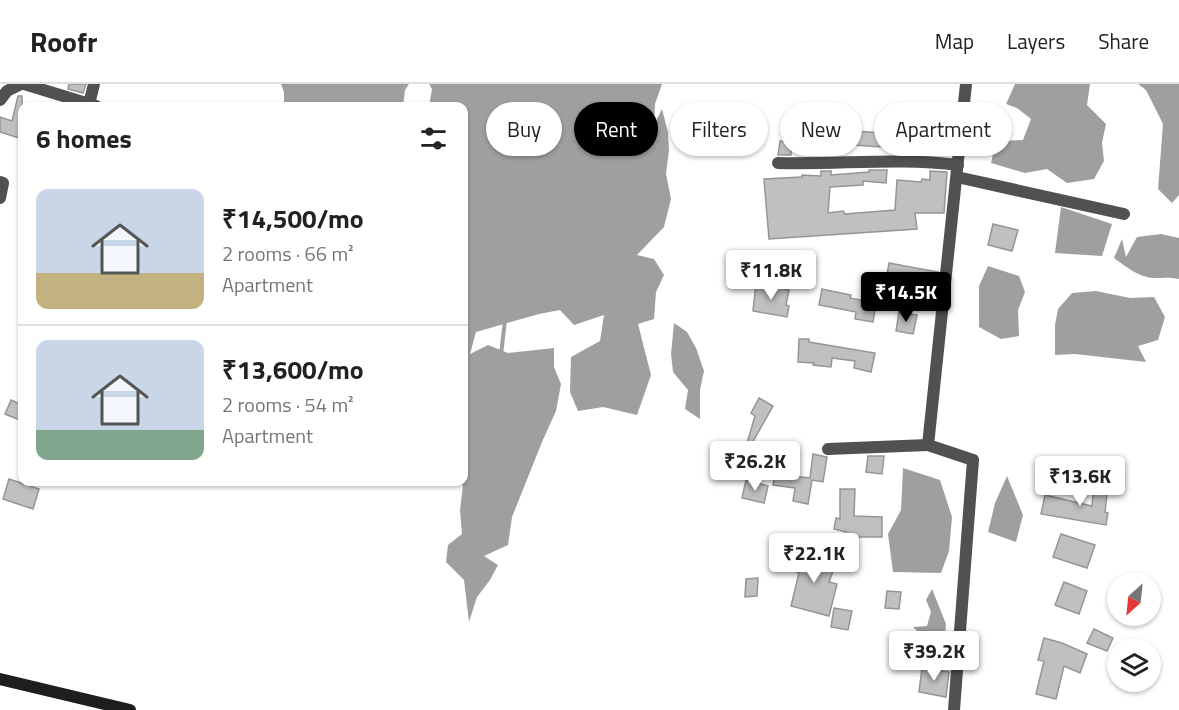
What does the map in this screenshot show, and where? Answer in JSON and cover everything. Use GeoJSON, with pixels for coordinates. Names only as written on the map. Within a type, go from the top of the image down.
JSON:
{"type":"FeatureCollection","features":[{"type":"Feature","properties":{"kind":"main road"},"geometry":{"type":"LineString","coordinates":[[0,679],[129,710]]}},
{"type":"Feature","properties":{"kind":"street"},"geometry":{"type":"LineString","coordinates":[[0,100],[8,91],[22,84],[82,102]]}},
{"type":"Feature","properties":{"kind":"street"},"geometry":{"type":"LineString","coordinates":[[92,102],[94,84]]}},
{"type":"Feature","properties":{"kind":"street"},"geometry":{"type":"LineString","coordinates":[[928,445],[966,84]]}},
{"type":"Feature","properties":{"kind":"street"},"geometry":{"type":"LineString","coordinates":[[778,163],[924,160],[957,171],[1124,214]]}},
{"type":"Feature","properties":{"kind":"street"},"geometry":{"type":"LineString","coordinates":[[0,182],[3,183],[0,198]]}},
{"type":"Feature","properties":{"kind":"street"},"geometry":{"type":"LineString","coordinates":[[828,449],[928,445],[973,460],[954,710]]}},
{"type":"Feature","properties":{"kind":"shaded area"},"geometry":{"type":"Polygon","coordinates":[[[281,84],[409,84],[405,90],[404,102],[284,102],[281,84]]]}},
{"type":"Feature","properties":{"kind":"shaded area"},"geometry":{"type":"Polygon","coordinates":[[[429,84],[662,84],[656,102],[574,102],[574,156],[658,156],[658,117],[662,109],[668,132],[669,150],[666,174],[671,199],[664,227],[637,255],[654,259],[664,275],[656,292],[654,319],[638,324],[651,375],[637,415],[603,407],[578,411],[570,392],[571,357],[600,341],[604,315],[574,325],[560,310],[476,332],[470,354],[488,345],[508,353],[554,348],[554,367],[561,384],[556,411],[512,517],[508,545],[484,556],[498,565],[477,597],[469,622],[464,580],[446,562],[448,545],[462,534],[460,510],[463,486],[468,486],[468,102],[430,102],[432,89],[429,84]]]}},
{"type":"Feature","properties":{"kind":"shaded area"},"geometry":{"type":"Polygon","coordinates":[[[1015,84],[1090,84],[1087,105],[1106,124],[1102,143],[1104,161],[1094,179],[1067,183],[1047,169],[1025,173],[991,163],[993,156],[1012,156],[1012,140],[1023,140],[1031,119],[1012,106],[1012,102],[1007,102],[1015,84]]]}},
{"type":"Feature","properties":{"kind":"shaded area"},"geometry":{"type":"Polygon","coordinates":[[[1138,84],[1179,84],[1179,195],[1172,203],[1158,189],[1163,124],[1146,90],[1138,84]]]}},
{"type":"Feature","properties":{"kind":"shaded area"},"geometry":{"type":"Polygon","coordinates":[[[1061,207],[1112,224],[1102,256],[1055,253],[1061,207]]]}},
{"type":"Feature","properties":{"kind":"shaded area"},"geometry":{"type":"Polygon","coordinates":[[[1161,234],[1179,238],[1179,279],[1143,276],[1114,258],[1122,239],[1126,257],[1137,237],[1161,234]]]}},
{"type":"Feature","properties":{"kind":"shaded area"},"geometry":{"type":"Polygon","coordinates":[[[988,266],[1019,276],[1025,292],[1018,310],[1019,336],[1001,339],[979,327],[979,286],[988,266]]]}},
{"type":"Feature","properties":{"kind":"shaded area"},"geometry":{"type":"Polygon","coordinates":[[[1096,291],[1130,298],[1154,297],[1165,317],[1158,340],[1138,346],[1146,362],[1075,354],[1055,355],[1055,325],[1058,309],[1072,293],[1096,291]]]}},
{"type":"Feature","properties":{"kind":"shaded area"},"geometry":{"type":"Polygon","coordinates":[[[674,323],[687,332],[696,348],[704,371],[700,390],[700,419],[685,409],[688,390],[673,372],[671,354],[674,323]]]}},
{"type":"Feature","properties":{"kind":"shaded area"},"geometry":{"type":"Polygon","coordinates":[[[903,468],[940,480],[952,517],[949,551],[941,573],[893,572],[888,534],[901,510],[903,468]]]}},
{"type":"Feature","properties":{"kind":"shaded area"},"geometry":{"type":"Polygon","coordinates":[[[1007,476],[1023,515],[1016,542],[988,532],[995,503],[1007,476]]]}},
{"type":"Feature","properties":{"kind":"shaded area"},"geometry":{"type":"Polygon","coordinates":[[[932,589],[946,624],[945,636],[934,642],[923,637],[913,627],[927,626],[931,612],[926,600],[932,589]]]}},
{"type":"Feature","properties":{"kind":"building"},"geometry":{"type":"Polygon","coordinates":[[[69,84],[86,84],[83,93],[68,89],[69,84]]]}},
{"type":"Feature","properties":{"kind":"building"},"geometry":{"type":"Polygon","coordinates":[[[18,96],[22,96],[22,102],[18,102],[18,138],[0,132],[0,117],[12,121],[18,96]]]}},
{"type":"Feature","properties":{"kind":"building"},"geometry":{"type":"Polygon","coordinates":[[[862,132],[874,132],[874,146],[862,146],[862,132]]]}},
{"type":"Feature","properties":{"kind":"building"},"geometry":{"type":"Polygon","coordinates":[[[869,170],[887,170],[886,183],[863,181],[863,185],[830,187],[828,213],[895,210],[897,180],[921,182],[922,179],[930,180],[930,171],[947,172],[944,213],[915,213],[917,229],[769,239],[764,179],[802,177],[802,175],[821,176],[821,171],[831,171],[831,175],[869,172],[869,170]]]}},
{"type":"Feature","properties":{"kind":"building"},"geometry":{"type":"Polygon","coordinates":[[[993,224],[1018,230],[1012,251],[988,245],[993,224]]]}},
{"type":"Feature","properties":{"kind":"building"},"geometry":{"type":"Polygon","coordinates":[[[889,263],[938,272],[936,293],[923,291],[924,287],[886,280],[889,263]]]}},
{"type":"Feature","properties":{"kind":"building"},"geometry":{"type":"Polygon","coordinates":[[[756,284],[789,290],[786,305],[789,306],[787,317],[753,311],[756,284]]]}},
{"type":"Feature","properties":{"kind":"building"},"geometry":{"type":"Polygon","coordinates":[[[822,289],[876,303],[873,322],[855,319],[856,312],[819,305],[822,289]]]}},
{"type":"Feature","properties":{"kind":"building"},"geometry":{"type":"Polygon","coordinates":[[[899,312],[917,315],[913,334],[896,331],[899,312]]]}},
{"type":"Feature","properties":{"kind":"building"},"geometry":{"type":"Polygon","coordinates":[[[799,339],[809,339],[809,342],[875,353],[871,372],[854,368],[855,361],[832,358],[831,367],[798,362],[799,339]]]}},
{"type":"Feature","properties":{"kind":"building"},"geometry":{"type":"Polygon","coordinates":[[[759,398],[773,406],[751,445],[747,443],[755,416],[751,413],[759,398]]]}},
{"type":"Feature","properties":{"kind":"building"},"geometry":{"type":"Polygon","coordinates":[[[11,400],[18,403],[18,419],[5,414],[11,400]]]}},
{"type":"Feature","properties":{"kind":"building"},"geometry":{"type":"Polygon","coordinates":[[[813,454],[827,457],[823,482],[812,480],[808,504],[793,501],[795,488],[773,485],[775,474],[810,478],[813,454]]]}},
{"type":"Feature","properties":{"kind":"building"},"geometry":{"type":"Polygon","coordinates":[[[868,456],[884,456],[882,474],[866,472],[868,456]]]}},
{"type":"Feature","properties":{"kind":"building"},"geometry":{"type":"Polygon","coordinates":[[[9,479],[18,482],[18,486],[39,489],[33,509],[3,499],[9,479]]]}},
{"type":"Feature","properties":{"kind":"building"},"geometry":{"type":"Polygon","coordinates":[[[746,480],[768,486],[764,503],[742,498],[746,480]]]}},
{"type":"Feature","properties":{"kind":"building"},"geometry":{"type":"Polygon","coordinates":[[[1094,483],[1108,485],[1106,525],[1041,514],[1045,495],[1092,506],[1094,483]]]}},
{"type":"Feature","properties":{"kind":"building"},"geometry":{"type":"Polygon","coordinates":[[[840,489],[855,489],[854,516],[882,517],[882,537],[859,537],[855,552],[841,548],[846,532],[834,529],[836,518],[840,519],[840,489]]]}},
{"type":"Feature","properties":{"kind":"building"},"geometry":{"type":"Polygon","coordinates":[[[1061,534],[1095,545],[1087,568],[1053,557],[1061,534]]]}},
{"type":"Feature","properties":{"kind":"building"},"geometry":{"type":"Polygon","coordinates":[[[824,549],[839,555],[829,582],[837,584],[829,616],[791,606],[799,573],[779,565],[783,555],[817,569],[824,549]]]}},
{"type":"Feature","properties":{"kind":"building"},"geometry":{"type":"Polygon","coordinates":[[[758,578],[757,596],[745,597],[746,579],[758,578]]]}},
{"type":"Feature","properties":{"kind":"building"},"geometry":{"type":"Polygon","coordinates":[[[1064,582],[1087,591],[1079,614],[1055,605],[1064,582]]]}},
{"type":"Feature","properties":{"kind":"building"},"geometry":{"type":"Polygon","coordinates":[[[887,591],[901,592],[899,609],[885,608],[887,591]]]}},
{"type":"Feature","properties":{"kind":"building"},"geometry":{"type":"Polygon","coordinates":[[[834,608],[852,611],[848,630],[831,627],[834,608]]]}},
{"type":"Feature","properties":{"kind":"building"},"geometry":{"type":"Polygon","coordinates":[[[1094,629],[1113,638],[1107,638],[1107,651],[1087,643],[1094,629]]]}},
{"type":"Feature","properties":{"kind":"building"},"geometry":{"type":"Polygon","coordinates":[[[1044,638],[1087,654],[1080,673],[1064,666],[1056,699],[1036,694],[1044,661],[1038,660],[1044,638]]]}},
{"type":"Feature","properties":{"kind":"building"},"geometry":{"type":"Polygon","coordinates":[[[922,668],[949,672],[946,697],[919,692],[922,668]]]}},
{"type":"Feature","properties":{"kind":"waterway"},"geometry":{"type":"LineString","coordinates":[[501,355],[505,320]]}}]}
